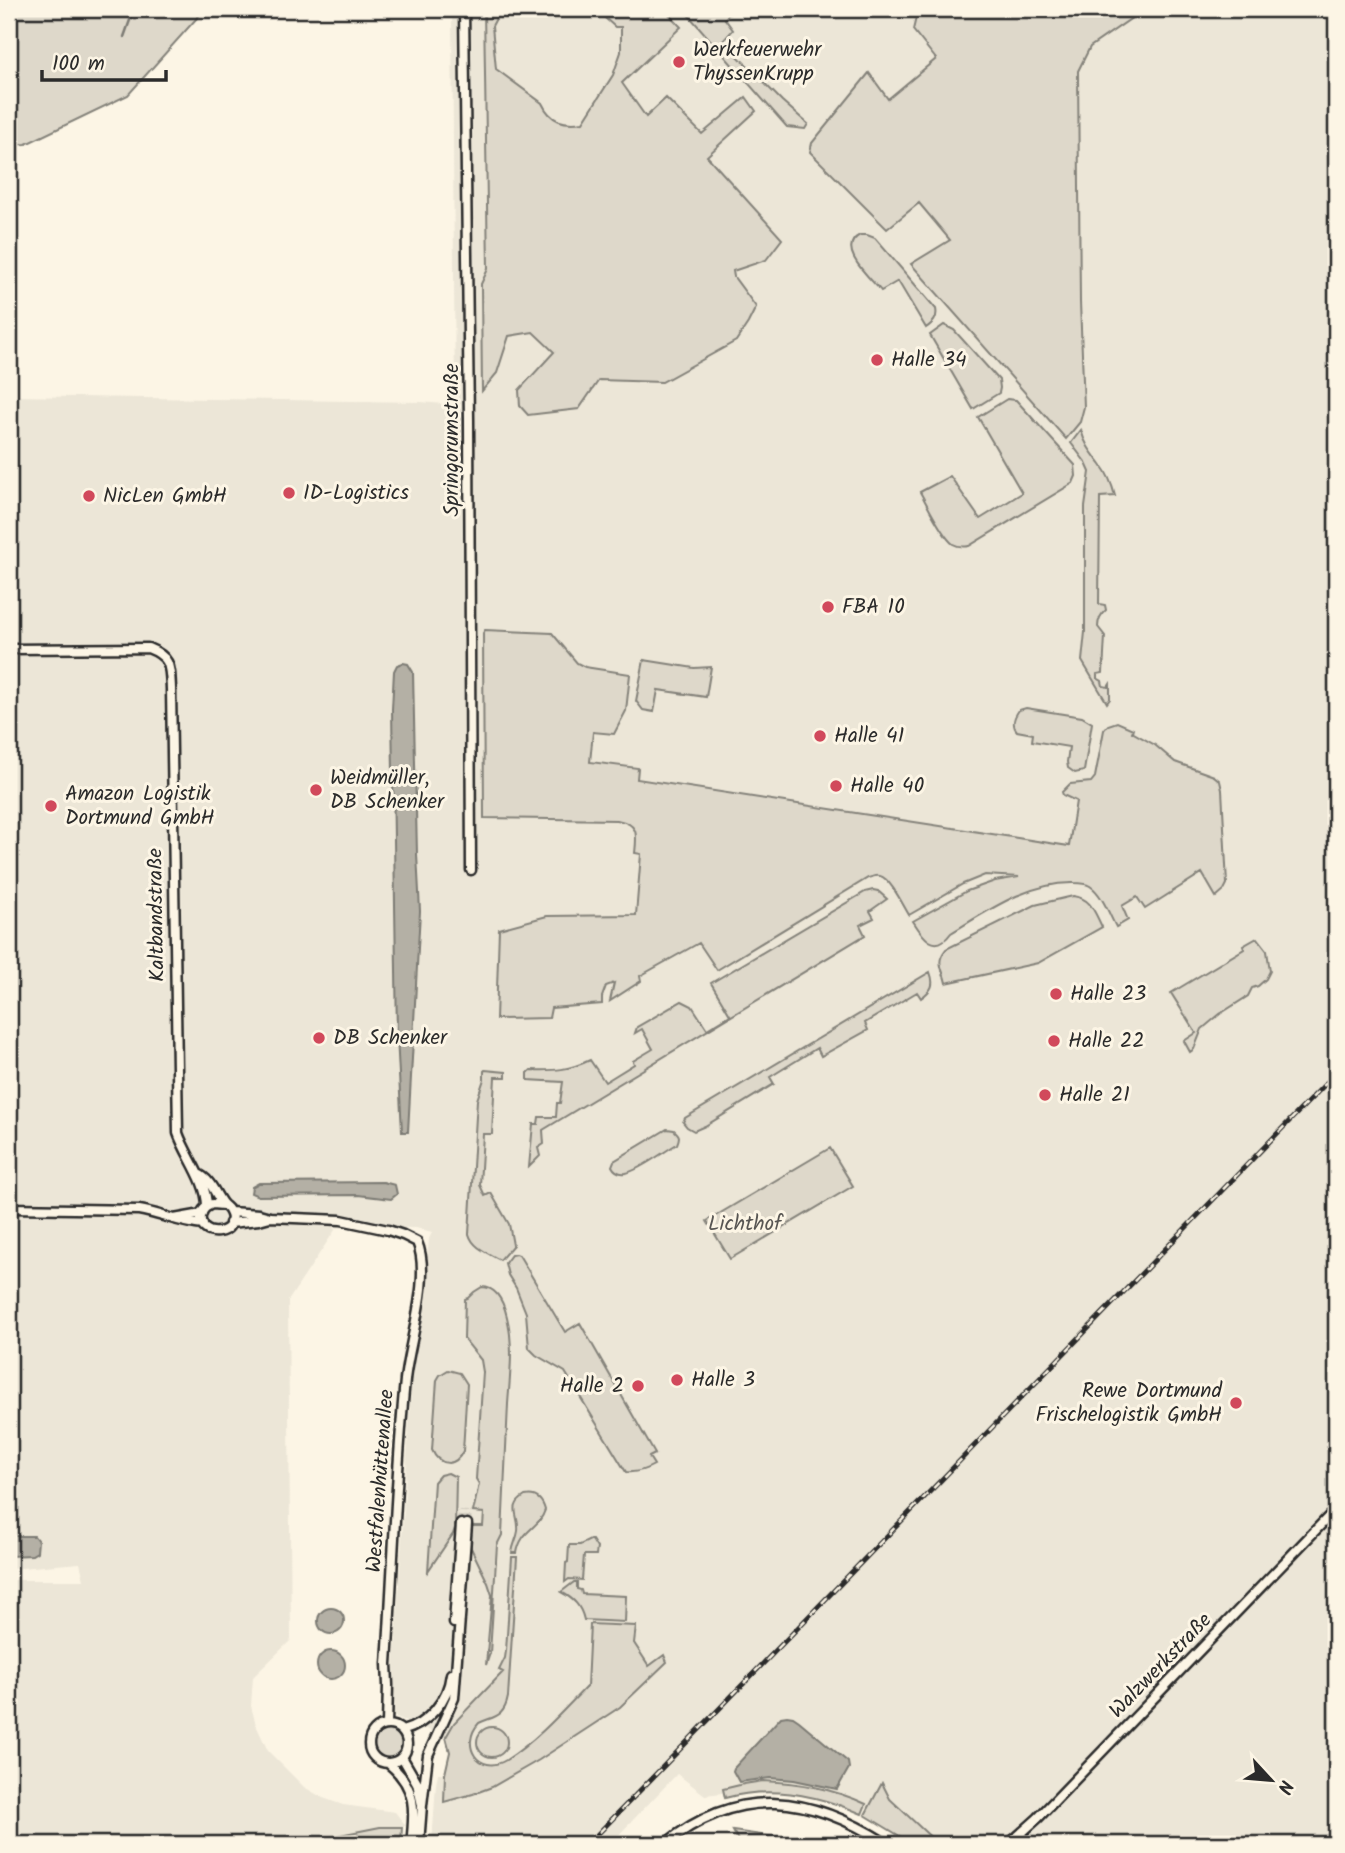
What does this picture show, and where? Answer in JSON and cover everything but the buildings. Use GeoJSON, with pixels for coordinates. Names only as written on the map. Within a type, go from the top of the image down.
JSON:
{"type":"FeatureCollection","features":[{"type":"Feature","properties":{"kind":"street","name":"Springorumstraße"},"geometry":{"type":"LineString","coordinates":[[464,9],[470,420],[471,870]]}},
{"type":"Feature","properties":{"kind":"street","name":"Kaltbandstraße"},"geometry":{"type":"LineString","coordinates":[[9,649],[148,648],[161,653],[169,664],[178,1132],[205,1191],[207,1206]]}},
{"type":"Feature","properties":{"kind":"street","name":"Kaltbandstraße"},"geometry":{"type":"LineString","coordinates":[[198,1174],[206,1178],[226,1208]]}},
{"type":"Feature","properties":{"kind":"street"},"geometry":{"type":"LineString","coordinates":[[203,1225],[202,1214],[207,1206],[216,1203],[226,1208],[270,1217]]}},
{"type":"Feature","properties":{"kind":"street"},"geometry":{"type":"LineString","coordinates":[[9,1208],[139,1210],[203,1225],[215,1233],[225,1230],[230,1223],[270,1217]]}},
{"type":"Feature","properties":{"kind":"street"},"geometry":{"type":"LineString","coordinates":[[226,1208],[230,1223]]}},
{"type":"Feature","properties":{"kind":"street"},"geometry":{"type":"LineString","coordinates":[[174,1219],[202,1214]]}},
{"type":"Feature","properties":{"kind":"street","name":"Westfalenhüttenallee"},"geometry":{"type":"LineString","coordinates":[[270,1217],[341,1220],[388,1230],[417,1242],[421,1251],[418,1305],[404,1393],[388,1637],[387,1725]]}},
{"type":"Feature","properties":{"kind":"street","name":"Walzwerkstraße"},"geometry":{"type":"LineString","coordinates":[[1009,1844],[1057,1798],[1336,1509]]}},
{"type":"Feature","properties":{"kind":"street"},"geometry":{"type":"LineString","coordinates":[[402,1731],[423,1722],[447,1693],[451,1678],[464,1524],[454,1698],[428,1755],[419,1844]]}},
{"type":"Feature","properties":{"kind":"street"},"geometry":{"type":"LineString","coordinates":[[389,1764],[402,1757],[407,1743],[402,1731],[387,1725],[373,1731],[368,1746],[377,1760],[389,1764],[402,1775],[410,1787],[413,1798],[411,1844]]}},
{"type":"Feature","properties":{"kind":"street"},"geometry":{"type":"LineString","coordinates":[[402,1757],[417,1783],[422,1805]]}},
{"type":"Feature","properties":{"kind":"street"},"geometry":{"type":"LineString","coordinates":[[665,1844],[706,1817],[736,1807],[765,1802],[787,1803],[818,1810],[887,1844]]}},
{"type":"Feature","properties":{"kind":"shaded area"},"geometry":{"type":"Polygon","coordinates":[[[452,9],[1336,9],[1336,1844],[932,1844],[891,1815],[832,1798],[781,1786],[705,1795],[677,1774],[610,1844],[432,1844],[436,1784],[438,1773],[445,1773],[449,1743],[446,1737],[391,1715],[413,1357],[422,1319],[429,1239],[432,1232],[416,1228],[333,1226],[335,1230],[288,1301],[291,1640],[253,1677],[251,1706],[268,1751],[304,1787],[343,1805],[395,1812],[406,1826],[380,1827],[295,1844],[9,1844],[9,1580],[84,1580],[80,1563],[9,1569],[9,396],[421,402],[455,405],[452,9]]]}},
{"type":"Feature","properties":{"kind":"shaded area"},"geometry":{"type":"Polygon","coordinates":[[[408,664],[413,672],[420,911],[408,1132],[402,1132],[397,1036],[392,709],[394,671],[397,665],[408,664]]]}},
{"type":"Feature","properties":{"kind":"shaded area"},"geometry":{"type":"Polygon","coordinates":[[[383,1182],[395,1185],[397,1194],[391,1199],[358,1195],[258,1196],[251,1193],[252,1187],[259,1183],[383,1182]]]}},
{"type":"Feature","properties":{"kind":"shaded area"},"geometry":{"type":"Polygon","coordinates":[[[9,1536],[34,1536],[38,1541],[37,1552],[32,1555],[9,1556],[9,1536]]]}},
{"type":"Feature","properties":{"kind":"shaded area"},"geometry":{"type":"Polygon","coordinates":[[[331,1608],[340,1612],[344,1621],[340,1630],[331,1634],[322,1630],[318,1621],[322,1612],[331,1608]]]}},
{"type":"Feature","properties":{"kind":"shaded area"},"geometry":{"type":"Polygon","coordinates":[[[331,1651],[341,1655],[345,1665],[341,1675],[331,1679],[321,1675],[317,1665],[321,1655],[331,1651]]]}},
{"type":"Feature","properties":{"kind":"shaded area"},"geometry":{"type":"Polygon","coordinates":[[[787,1716],[799,1721],[848,1762],[849,1768],[837,1789],[770,1778],[739,1782],[734,1768],[781,1717],[787,1716]]]}},
{"type":"Feature","properties":{"kind":"green space"},"geometry":{"type":"Polygon","coordinates":[[[9,9],[205,9],[128,95],[26,144],[9,145],[9,9]]]}},
{"type":"Feature","properties":{"kind":"green space"},"geometry":{"type":"Polygon","coordinates":[[[484,9],[501,9],[492,26],[496,69],[542,103],[559,121],[583,122],[613,75],[621,52],[621,27],[615,27],[595,9],[664,9],[681,27],[622,83],[646,117],[666,98],[702,134],[746,97],[756,111],[707,156],[782,239],[766,260],[733,271],[734,277],[756,307],[736,341],[662,382],[599,380],[579,409],[528,415],[520,406],[519,390],[554,352],[533,332],[509,336],[497,373],[482,391],[481,284],[488,269],[484,9]]]}},
{"type":"Feature","properties":{"kind":"green space"},"geometry":{"type":"Polygon","coordinates":[[[683,9],[732,9],[725,19],[733,30],[723,41],[808,124],[805,129],[787,127],[683,9]]]}},
{"type":"Feature","properties":{"kind":"green space"},"geometry":{"type":"Polygon","coordinates":[[[918,9],[1138,9],[1136,15],[1090,47],[1078,71],[1080,302],[1084,407],[1080,422],[1066,439],[911,264],[950,240],[919,203],[887,229],[810,152],[812,143],[869,73],[888,99],[936,59],[913,30],[918,9]]]}},
{"type":"Feature","properties":{"kind":"green space"},"geometry":{"type":"Polygon","coordinates":[[[860,235],[875,238],[936,309],[936,318],[929,326],[926,328],[898,281],[881,291],[863,271],[851,247],[860,235]]]}},
{"type":"Feature","properties":{"kind":"green space"},"geometry":{"type":"Polygon","coordinates":[[[944,325],[954,330],[999,380],[999,393],[973,409],[930,335],[944,325]]]}},
{"type":"Feature","properties":{"kind":"green space"},"geometry":{"type":"Polygon","coordinates":[[[1007,399],[1016,400],[1075,465],[1076,476],[1073,483],[969,546],[957,546],[944,534],[920,492],[950,476],[980,519],[1022,493],[978,417],[1007,399]]]}},
{"type":"Feature","properties":{"kind":"green space"},"geometry":{"type":"Polygon","coordinates":[[[1081,430],[1089,449],[1108,476],[1115,496],[1100,497],[1099,604],[1105,605],[1106,610],[1098,622],[1098,627],[1105,636],[1103,673],[1097,674],[1097,678],[1102,681],[1103,686],[1108,687],[1110,684],[1110,699],[1107,703],[1082,661],[1085,632],[1085,507],[1090,472],[1071,443],[1081,430]]]}},
{"type":"Feature","properties":{"kind":"green space"},"geometry":{"type":"Polygon","coordinates":[[[485,630],[552,633],[577,663],[585,667],[630,674],[626,711],[614,734],[593,732],[590,762],[638,768],[637,779],[1069,846],[1076,801],[1062,792],[1070,784],[1091,782],[1095,777],[1104,730],[1108,725],[1117,722],[1133,729],[1132,732],[1155,745],[1175,762],[1214,776],[1220,781],[1227,884],[1216,897],[1202,873],[1145,909],[1137,897],[1122,906],[1128,920],[1116,927],[1102,899],[1090,886],[1074,883],[1041,887],[1010,899],[951,933],[940,943],[935,943],[925,938],[913,921],[967,891],[995,881],[1019,877],[985,875],[963,884],[909,915],[888,882],[875,876],[717,970],[699,943],[640,976],[641,981],[610,1001],[614,983],[606,986],[602,1004],[551,1008],[549,1018],[496,1019],[499,929],[547,916],[636,915],[641,854],[635,853],[636,835],[633,827],[617,820],[484,818],[485,630]]]}},
{"type":"Feature","properties":{"kind":"green space"},"geometry":{"type":"Polygon","coordinates":[[[644,660],[694,668],[711,667],[706,697],[658,690],[654,712],[643,710],[636,701],[644,660]]]}},
{"type":"Feature","properties":{"kind":"green space"},"geometry":{"type":"Polygon","coordinates":[[[1026,708],[1082,717],[1092,723],[1084,771],[1075,773],[1068,768],[1069,747],[1032,741],[1033,734],[1017,731],[1014,726],[1015,718],[1019,710],[1026,708]]]}},
{"type":"Feature","properties":{"kind":"green space"},"geometry":{"type":"Polygon","coordinates":[[[873,890],[887,899],[870,911],[874,918],[860,925],[865,935],[543,1130],[544,1144],[538,1148],[540,1156],[529,1167],[533,1124],[538,1124],[539,1117],[556,1117],[563,1082],[528,1080],[531,1070],[562,1069],[590,1060],[605,1082],[653,1049],[642,1029],[635,1033],[637,1027],[682,1001],[692,1006],[707,1029],[730,1015],[711,983],[865,892],[873,890]]]}},
{"type":"Feature","properties":{"kind":"green space"},"geometry":{"type":"Polygon","coordinates":[[[1073,896],[1088,902],[1102,927],[1038,963],[946,983],[940,962],[946,949],[1035,905],[1073,896]]]}},
{"type":"Feature","properties":{"kind":"green space"},"geometry":{"type":"Polygon","coordinates":[[[1257,938],[1267,951],[1270,971],[1266,979],[1252,988],[1248,996],[1202,1029],[1194,1049],[1190,1052],[1184,1041],[1196,1033],[1171,993],[1244,949],[1243,946],[1257,938]]]}},
{"type":"Feature","properties":{"kind":"green space"},"geometry":{"type":"Polygon","coordinates":[[[930,972],[932,987],[921,998],[917,992],[865,1023],[868,1030],[821,1056],[817,1048],[770,1077],[774,1084],[705,1126],[694,1131],[683,1122],[685,1118],[930,972]]]}},
{"type":"Feature","properties":{"kind":"green space"},"geometry":{"type":"Polygon","coordinates":[[[485,1070],[506,1072],[506,1077],[495,1077],[492,1134],[483,1134],[480,1185],[485,1196],[491,1193],[509,1224],[513,1245],[500,1260],[477,1247],[469,1234],[477,1100],[485,1070]]]}},
{"type":"Feature","properties":{"kind":"green space"},"geometry":{"type":"Polygon","coordinates":[[[667,1129],[677,1133],[677,1144],[626,1173],[619,1173],[613,1168],[614,1161],[667,1129]]]}},
{"type":"Feature","properties":{"kind":"green space","name":"Lichthof"},"geometry":{"type":"Polygon","coordinates":[[[830,1148],[853,1186],[730,1259],[707,1221],[830,1148]]]}},
{"type":"Feature","properties":{"kind":"green space"},"geometry":{"type":"Polygon","coordinates":[[[516,1254],[565,1332],[580,1323],[655,1454],[649,1457],[654,1465],[640,1471],[626,1472],[565,1372],[529,1348],[526,1313],[505,1263],[511,1255],[516,1254]]]}},
{"type":"Feature","properties":{"kind":"green space"},"geometry":{"type":"Polygon","coordinates":[[[482,1287],[496,1293],[502,1302],[511,1349],[502,1535],[497,1545],[490,1653],[486,1665],[492,1595],[471,1548],[470,1526],[483,1526],[484,1513],[473,1512],[479,1484],[476,1479],[483,1372],[481,1360],[464,1339],[465,1299],[482,1287]]]}},
{"type":"Feature","properties":{"kind":"green space"},"geometry":{"type":"Polygon","coordinates":[[[448,1370],[460,1373],[467,1384],[463,1451],[456,1460],[447,1463],[439,1459],[432,1450],[437,1380],[448,1370]]]}},
{"type":"Feature","properties":{"kind":"green space"},"geometry":{"type":"Polygon","coordinates":[[[448,1473],[456,1477],[455,1528],[428,1571],[434,1482],[440,1475],[448,1473]]]}},
{"type":"Feature","properties":{"kind":"green space"},"geometry":{"type":"Polygon","coordinates":[[[525,1496],[538,1498],[545,1510],[539,1521],[522,1539],[517,1553],[512,1553],[518,1531],[515,1508],[525,1496]]]}},
{"type":"Feature","properties":{"kind":"green space"},"geometry":{"type":"Polygon","coordinates":[[[590,1540],[597,1548],[596,1555],[584,1555],[582,1580],[569,1579],[565,1582],[569,1545],[580,1545],[590,1540]]]}},
{"type":"Feature","properties":{"kind":"green space"},"geometry":{"type":"Polygon","coordinates":[[[512,1557],[517,1557],[508,1697],[501,1713],[479,1723],[473,1732],[472,1749],[480,1761],[496,1764],[506,1760],[548,1726],[587,1686],[590,1624],[636,1626],[634,1643],[649,1666],[664,1655],[667,1662],[620,1707],[539,1760],[492,1787],[444,1802],[445,1774],[450,1752],[446,1737],[454,1723],[503,1672],[499,1670],[506,1651],[512,1557]]]}},
{"type":"Feature","properties":{"kind":"green space"},"geometry":{"type":"Polygon","coordinates":[[[577,1582],[577,1589],[581,1590],[582,1594],[626,1596],[625,1622],[584,1620],[576,1603],[561,1592],[577,1582]]]}},
{"type":"Feature","properties":{"kind":"green space"},"geometry":{"type":"Polygon","coordinates":[[[492,1727],[503,1731],[507,1742],[503,1753],[492,1757],[481,1753],[477,1742],[481,1731],[492,1727]]]}},
{"type":"Feature","properties":{"kind":"green space"},"geometry":{"type":"Polygon","coordinates":[[[388,1730],[398,1735],[403,1745],[398,1755],[388,1760],[378,1755],[373,1745],[378,1735],[388,1730]]]}},
{"type":"Feature","properties":{"kind":"green space"},"geometry":{"type":"Polygon","coordinates":[[[763,1781],[816,1787],[866,1804],[862,1814],[795,1794],[760,1792],[725,1798],[723,1789],[763,1781]]]}},
{"type":"Feature","properties":{"kind":"green space"},"geometry":{"type":"Polygon","coordinates":[[[882,1783],[890,1799],[938,1844],[913,1844],[865,1815],[882,1783]]]}},
{"type":"Feature","properties":{"kind":"green space"},"geometry":{"type":"Polygon","coordinates":[[[380,1827],[402,1827],[401,1844],[295,1844],[380,1827]]]}},
{"type":"Feature","properties":{"kind":"green space"},"geometry":{"type":"Polygon","coordinates":[[[733,1831],[818,1843],[819,1844],[740,1844],[733,1831]]]}},
{"type":"Feature","properties":{"kind":"waterway"},"geometry":{"type":"LineString","coordinates":[[124,37],[134,9]]}},
{"type":"Feature","properties":{"kind":"tunnel"},"geometry":{"type":"LineString","coordinates":[[461,1524],[462,1511]]}},
{"type":"Feature","properties":{"kind":"tunnel"},"geometry":{"type":"LineString","coordinates":[[467,1524],[468,1511]]}},
{"type":"Feature","properties":{"kind":"railway"},"geometry":{"type":"LineString","coordinates":[[588,1844],[1336,1073]]}},
{"type":"Feature","properties":{"kind":"place","name":"Werkfeuerwehr ThyssenKrupp"},"geometry":{"type":"Point","coordinates":[679,62]}},
{"type":"Feature","properties":{"kind":"place","name":"Halle 34"},"geometry":{"type":"Point","coordinates":[877,360]}},
{"type":"Feature","properties":{"kind":"place","name":"ID-Logistics"},"geometry":{"type":"Point","coordinates":[289,493]}},
{"type":"Feature","properties":{"kind":"place","name":"NicLen GmbH"},"geometry":{"type":"Point","coordinates":[89,496]}},
{"type":"Feature","properties":{"kind":"place","name":"FBA 10"},"geometry":{"type":"Point","coordinates":[828,607]}},
{"type":"Feature","properties":{"kind":"place","name":"Halle 41"},"geometry":{"type":"Point","coordinates":[820,736]}},
{"type":"Feature","properties":{"kind":"place","name":"Halle 40"},"geometry":{"type":"Point","coordinates":[836,786]}},
{"type":"Feature","properties":{"kind":"place","name":"Weidmüller, DB Schenker"},"geometry":{"type":"Point","coordinates":[316,790]}},
{"type":"Feature","properties":{"kind":"place","name":"Amazon Logistik Dortmund GmbH"},"geometry":{"type":"Point","coordinates":[51,806]}},
{"type":"Feature","properties":{"kind":"place","name":"Halle 23"},"geometry":{"type":"Point","coordinates":[1056,994]}},
{"type":"Feature","properties":{"kind":"place","name":"DB Schenker"},"geometry":{"type":"Point","coordinates":[319,1038]}},
{"type":"Feature","properties":{"kind":"place","name":"Halle 22"},"geometry":{"type":"Point","coordinates":[1054,1041]}},
{"type":"Feature","properties":{"kind":"place","name":"Halle 21"},"geometry":{"type":"Point","coordinates":[1045,1095]}},
{"type":"Feature","properties":{"kind":"place","name":"Halle 3"},"geometry":{"type":"Point","coordinates":[677,1380]}},
{"type":"Feature","properties":{"kind":"place","name":"Halle 2"},"geometry":{"type":"Point","coordinates":[638,1386]}},
{"type":"Feature","properties":{"kind":"place","name":"Rewe Dortmund Frischelogistik GmbH"},"geometry":{"type":"Point","coordinates":[1236,1403]}}]}
